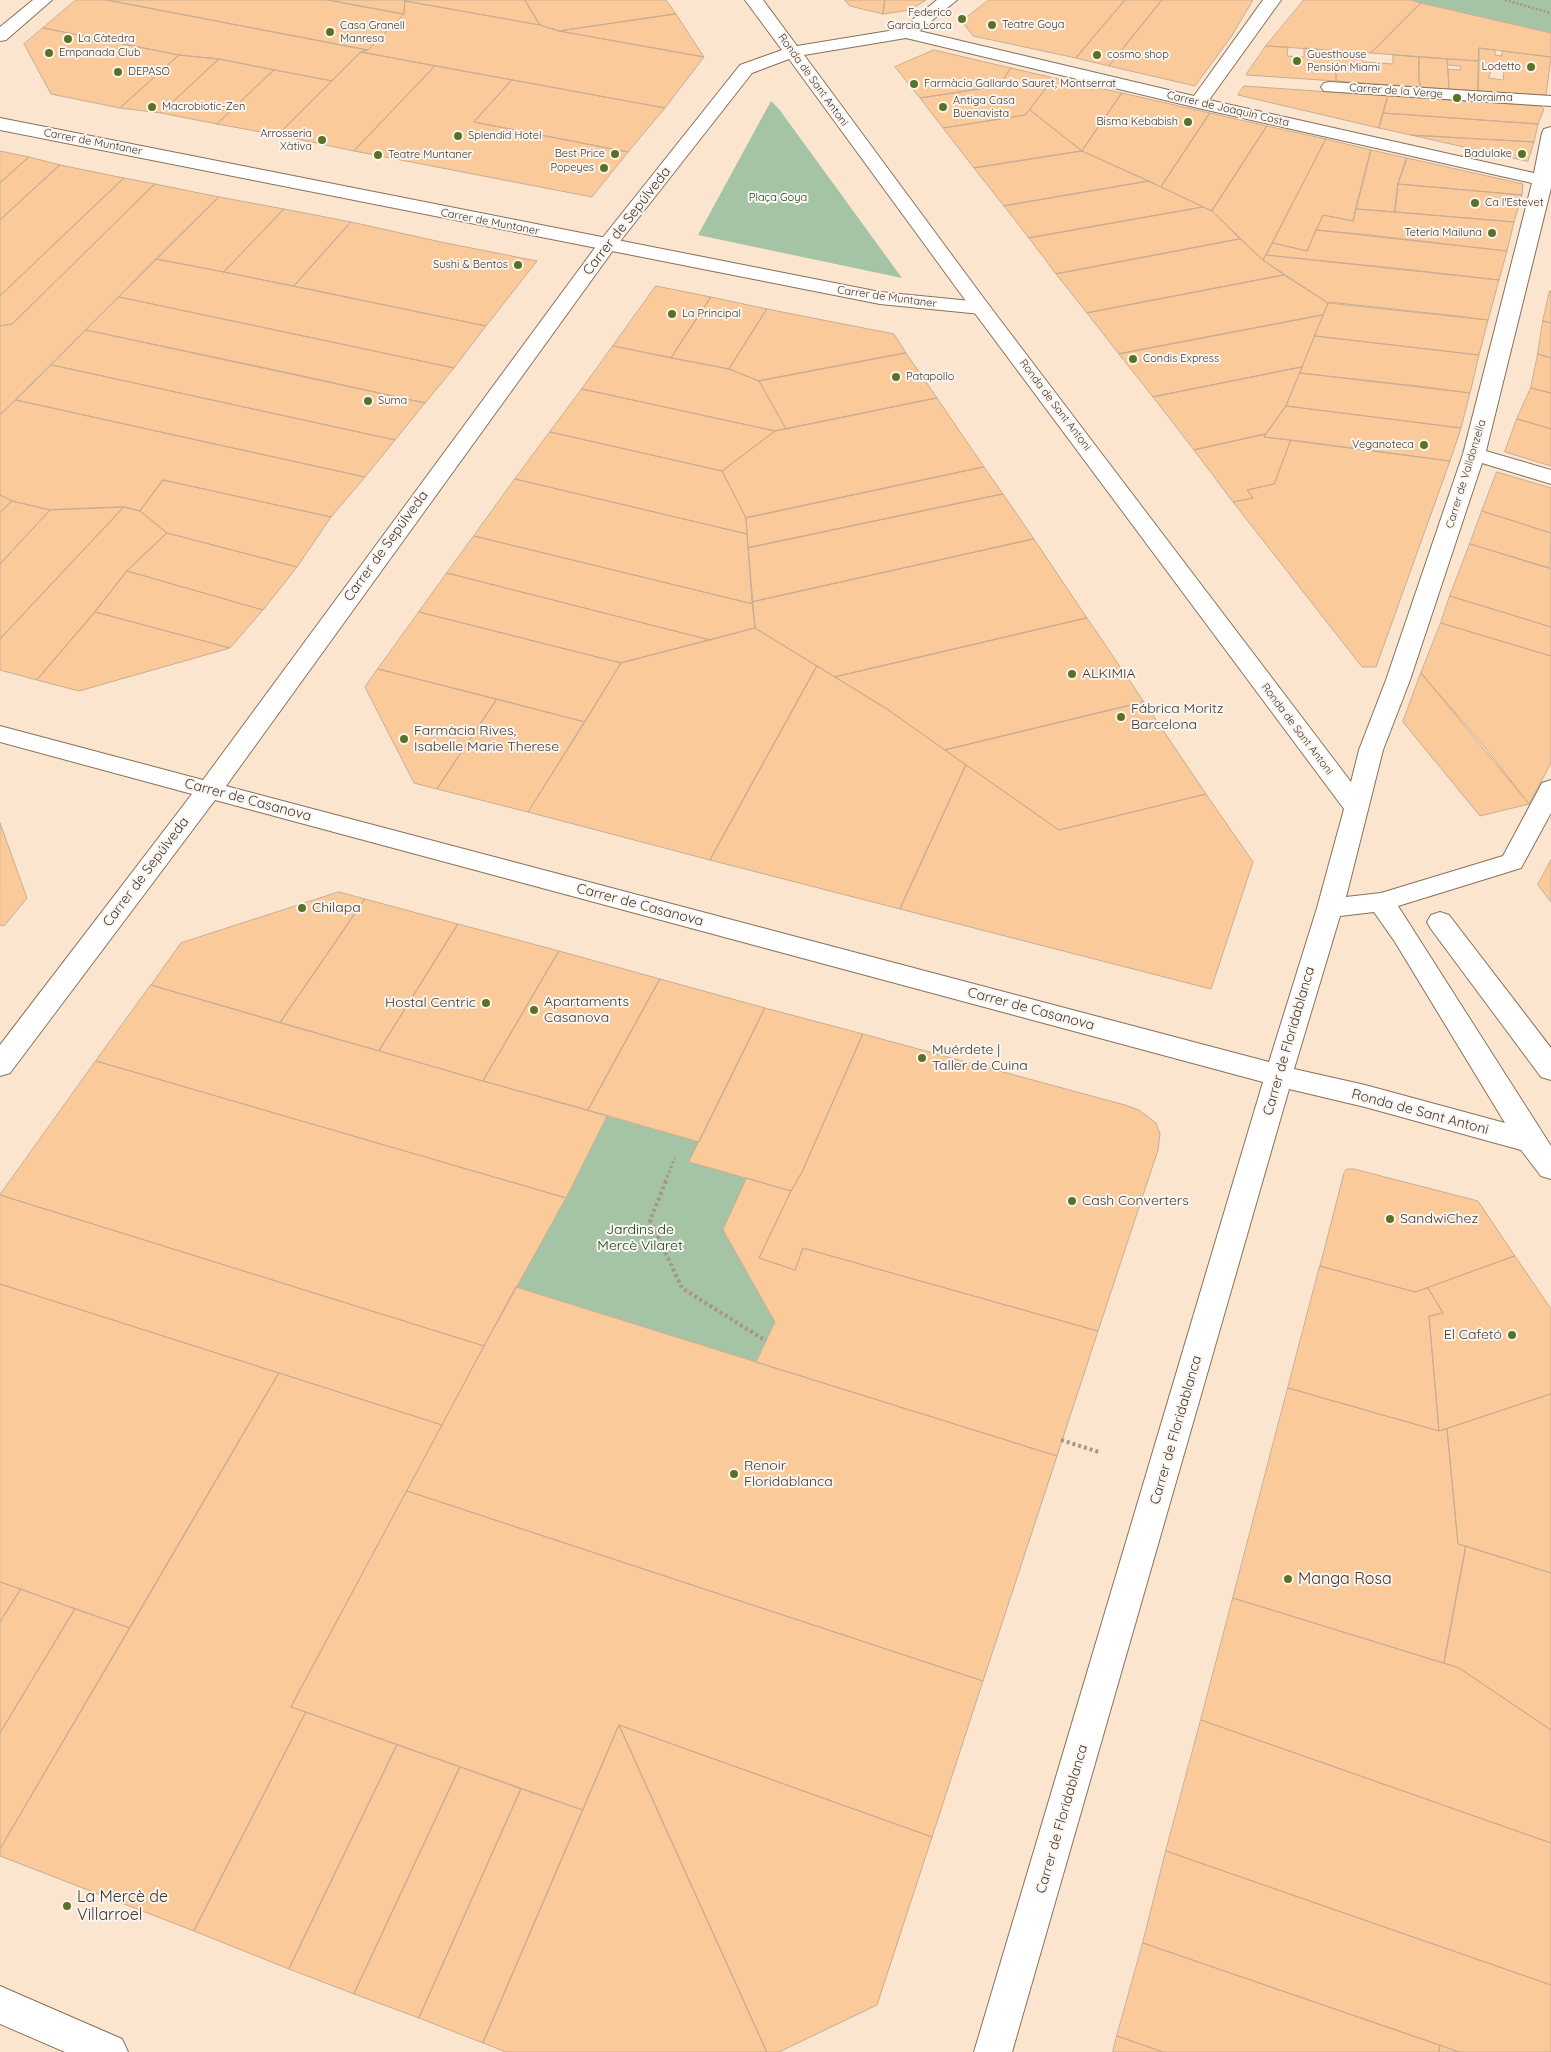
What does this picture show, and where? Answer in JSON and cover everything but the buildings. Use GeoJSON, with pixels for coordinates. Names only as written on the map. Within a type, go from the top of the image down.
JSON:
{"type":"FeatureCollection","features":[{"type":"Feature","properties":{"kind":"street"},"geometry":{"type":"LineString","coordinates":[[0,36],[43,0]]}},
{"type":"Feature","properties":{"kind":"street","name":"Ronda de Sant Antoni"},"geometry":{"type":"LineString","coordinates":[[754,0],[981,308],[1357,808]]}},
{"type":"Feature","properties":{"kind":"street"},"geometry":{"type":"LineString","coordinates":[[906,32],[948,0]]}},
{"type":"Feature","properties":{"kind":"street"},"geometry":{"type":"LineString","coordinates":[[1198,103],[1272,0]]}},
{"type":"Feature","properties":{"kind":"street","name":"Carrer de Sepúlveda"},"geometry":{"type":"LineString","coordinates":[[0,1065],[208,790],[607,245],[746,69],[792,52],[906,32]]}},
{"type":"Feature","properties":{"kind":"street","name":"Carrer de Joaquín Costa"},"geometry":{"type":"LineString","coordinates":[[906,32],[1198,103],[1547,181]]}},
{"type":"Feature","properties":{"kind":"street","name":"Carrer de la Verge"},"geometry":{"type":"LineString","coordinates":[[1330,87],[1551,101]]}},
{"type":"Feature","properties":{"kind":"street","name":"Carrer de Muntaner"},"geometry":{"type":"LineString","coordinates":[[0,124],[880,298],[981,308]]}},
{"type":"Feature","properties":{"kind":"street","name":"Carrer de Valldonzella"},"geometry":{"type":"LineString","coordinates":[[1357,808],[1371,750],[1398,680],[1474,454],[1547,181],[1551,133]]}},
{"type":"Feature","properties":{"kind":"street"},"geometry":{"type":"LineString","coordinates":[[1474,454],[1551,477]]}},
{"type":"Feature","properties":{"kind":"street","name":"Carrer de Casanova"},"geometry":{"type":"LineString","coordinates":[[0,734],[1279,1076]]}},
{"type":"Feature","properties":{"kind":"street"},"geometry":{"type":"LineString","coordinates":[[1330,908],[1381,902],[1512,862],[1551,789]]}},
{"type":"Feature","properties":{"kind":"street","name":"Carrer de Floridablanca"},"geometry":{"type":"LineString","coordinates":[[993,2052],[1330,908],[1357,808]]}},
{"type":"Feature","properties":{"kind":"street"},"geometry":{"type":"LineString","coordinates":[[1381,902],[1404,935],[1531,1142],[1551,1168]]}},
{"type":"Feature","properties":{"kind":"street"},"geometry":{"type":"LineString","coordinates":[[1440,922],[1551,1070]]}},
{"type":"Feature","properties":{"kind":"street","name":"Ronda de Sant Antoni"},"geometry":{"type":"LineString","coordinates":[[1279,1076],[1411,1108],[1531,1142]]}},
{"type":"Feature","properties":{"kind":"street"},"geometry":{"type":"LineString","coordinates":[[0,2005],[109,2052]]}},
{"type":"Feature","properties":{"kind":"path"},"geometry":{"type":"LineString","coordinates":[[1505,0],[1551,12]]}},
{"type":"Feature","properties":{"kind":"path"},"geometry":{"type":"LineString","coordinates":[[675,1158],[650,1220],[682,1288],[766,1341]]}},
{"type":"Feature","properties":{"kind":"path"},"geometry":{"type":"LineString","coordinates":[[1061,1440],[1099,1452]]}},
{"type":"Feature","properties":{"kind":"green space"},"geometry":{"type":"Polygon","coordinates":[[[1411,0],[1551,0],[1551,33],[1421,3],[1411,0]]]}},
{"type":"Feature","properties":{"kind":"green space","name":"Plaça Goya"},"geometry":{"type":"Polygon","coordinates":[[[771,101],[779,109],[902,278],[698,235],[771,101]]]}},
{"type":"Feature","properties":{"kind":"green space","name":"Jardins de Mercè Vilaret"},"geometry":{"type":"Polygon","coordinates":[[[607,1116],[699,1142],[689,1162],[747,1178],[723,1230],[775,1322],[756,1362],[516,1287],[566,1198],[607,1116]]]}},
{"type":"Feature","properties":{"kind":"place","name":"Federico Garcia Lorca"},"geometry":{"type":"Point","coordinates":[962,19]}},
{"type":"Feature","properties":{"kind":"place","name":"Teatre Goya"},"geometry":{"type":"Point","coordinates":[992,25]}},
{"type":"Feature","properties":{"kind":"place","name":"Casa Granell Manresa"},"geometry":{"type":"Point","coordinates":[330,32]}},
{"type":"Feature","properties":{"kind":"place","name":"La Càtedra"},"geometry":{"type":"Point","coordinates":[68,39]}},
{"type":"Feature","properties":{"kind":"place","name":"Empanada Club"},"geometry":{"type":"Point","coordinates":[49,53]}},
{"type":"Feature","properties":{"kind":"place","name":"cosmo shop"},"geometry":{"type":"Point","coordinates":[1097,55]}},
{"type":"Feature","properties":{"kind":"place","name":"Guesthouse Pensión Miami"},"geometry":{"type":"Point","coordinates":[1297,61]}},
{"type":"Feature","properties":{"kind":"place","name":"Lodetto"},"geometry":{"type":"Point","coordinates":[1531,67]}},
{"type":"Feature","properties":{"kind":"place","name":"DEPASO"},"geometry":{"type":"Point","coordinates":[118,72]}},
{"type":"Feature","properties":{"kind":"place","name":"Farmàcia Gallardo Sauret, Montserrat"},"geometry":{"type":"Point","coordinates":[914,84]}},
{"type":"Feature","properties":{"kind":"place","name":"Moraima"},"geometry":{"type":"Point","coordinates":[1457,98]}},
{"type":"Feature","properties":{"kind":"place","name":"Macrobiotic-Zen"},"geometry":{"type":"Point","coordinates":[152,107]}},
{"type":"Feature","properties":{"kind":"place","name":"Antiga Casa Buenavista"},"geometry":{"type":"Point","coordinates":[943,107]}},
{"type":"Feature","properties":{"kind":"place","name":"Bisma Kebabish"},"geometry":{"type":"Point","coordinates":[1188,122]}},
{"type":"Feature","properties":{"kind":"place","name":"Splendid Hotel"},"geometry":{"type":"Point","coordinates":[458,136]}},
{"type":"Feature","properties":{"kind":"place","name":"Arrosseria Xàtiva"},"geometry":{"type":"Point","coordinates":[322,140]}},
{"type":"Feature","properties":{"kind":"place","name":"Best Price"},"geometry":{"type":"Point","coordinates":[615,154]}},
{"type":"Feature","properties":{"kind":"place","name":"Badulake"},"geometry":{"type":"Point","coordinates":[1522,154]}},
{"type":"Feature","properties":{"kind":"place","name":"Teatre Muntaner"},"geometry":{"type":"Point","coordinates":[378,155]}},
{"type":"Feature","properties":{"kind":"place","name":"Popeyes"},"geometry":{"type":"Point","coordinates":[604,168]}},
{"type":"Feature","properties":{"kind":"place","name":"Ca l'Estevet"},"geometry":{"type":"Point","coordinates":[1475,203]}},
{"type":"Feature","properties":{"kind":"place","name":"Tetería Mailuna"},"geometry":{"type":"Point","coordinates":[1492,233]}},
{"type":"Feature","properties":{"kind":"place","name":"Sushi & Bentos"},"geometry":{"type":"Point","coordinates":[518,265]}},
{"type":"Feature","properties":{"kind":"place","name":"La Principal"},"geometry":{"type":"Point","coordinates":[672,314]}},
{"type":"Feature","properties":{"kind":"place","name":"Condis Express"},"geometry":{"type":"Point","coordinates":[1133,359]}},
{"type":"Feature","properties":{"kind":"place","name":"Patapollo"},"geometry":{"type":"Point","coordinates":[896,377]}},
{"type":"Feature","properties":{"kind":"place","name":"Suma"},"geometry":{"type":"Point","coordinates":[368,401]}},
{"type":"Feature","properties":{"kind":"place","name":"Veganoteca"},"geometry":{"type":"Point","coordinates":[1424,445]}},
{"type":"Feature","properties":{"kind":"place","name":"ALKIMIA"},"geometry":{"type":"Point","coordinates":[1072,674]}},
{"type":"Feature","properties":{"kind":"place","name":"Fábrica Moritz Barcelona"},"geometry":{"type":"Point","coordinates":[1121,717]}},
{"type":"Feature","properties":{"kind":"place","name":"Farmàcia Rives, Isabelle Marie Therese"},"geometry":{"type":"Point","coordinates":[404,739]}},
{"type":"Feature","properties":{"kind":"place","name":"Chilapa"},"geometry":{"type":"Point","coordinates":[302,908]}},
{"type":"Feature","properties":{"kind":"place","name":"Hostal Centric"},"geometry":{"type":"Point","coordinates":[486,1003]}},
{"type":"Feature","properties":{"kind":"place","name":"Apartaments Casanova"},"geometry":{"type":"Point","coordinates":[534,1010]}},
{"type":"Feature","properties":{"kind":"place","name":"Muérdete | Taller de Cuina"},"geometry":{"type":"Point","coordinates":[922,1058]}},
{"type":"Feature","properties":{"kind":"place","name":"Cash Converters"},"geometry":{"type":"Point","coordinates":[1072,1201]}},
{"type":"Feature","properties":{"kind":"place","name":"SandwiChez"},"geometry":{"type":"Point","coordinates":[1390,1219]}},
{"type":"Feature","properties":{"kind":"place","name":"El Cafetó"},"geometry":{"type":"Point","coordinates":[1512,1335]}},
{"type":"Feature","properties":{"kind":"place","name":"Renoir Floridablanca"},"geometry":{"type":"Point","coordinates":[734,1474]}},
{"type":"Feature","properties":{"kind":"place","name":"Manga Rosa"},"geometry":{"type":"Point","coordinates":[1288,1579]}},
{"type":"Feature","properties":{"kind":"place","name":"La Mercè de Villarroel"},"geometry":{"type":"Point","coordinates":[67,1906]}}]}
